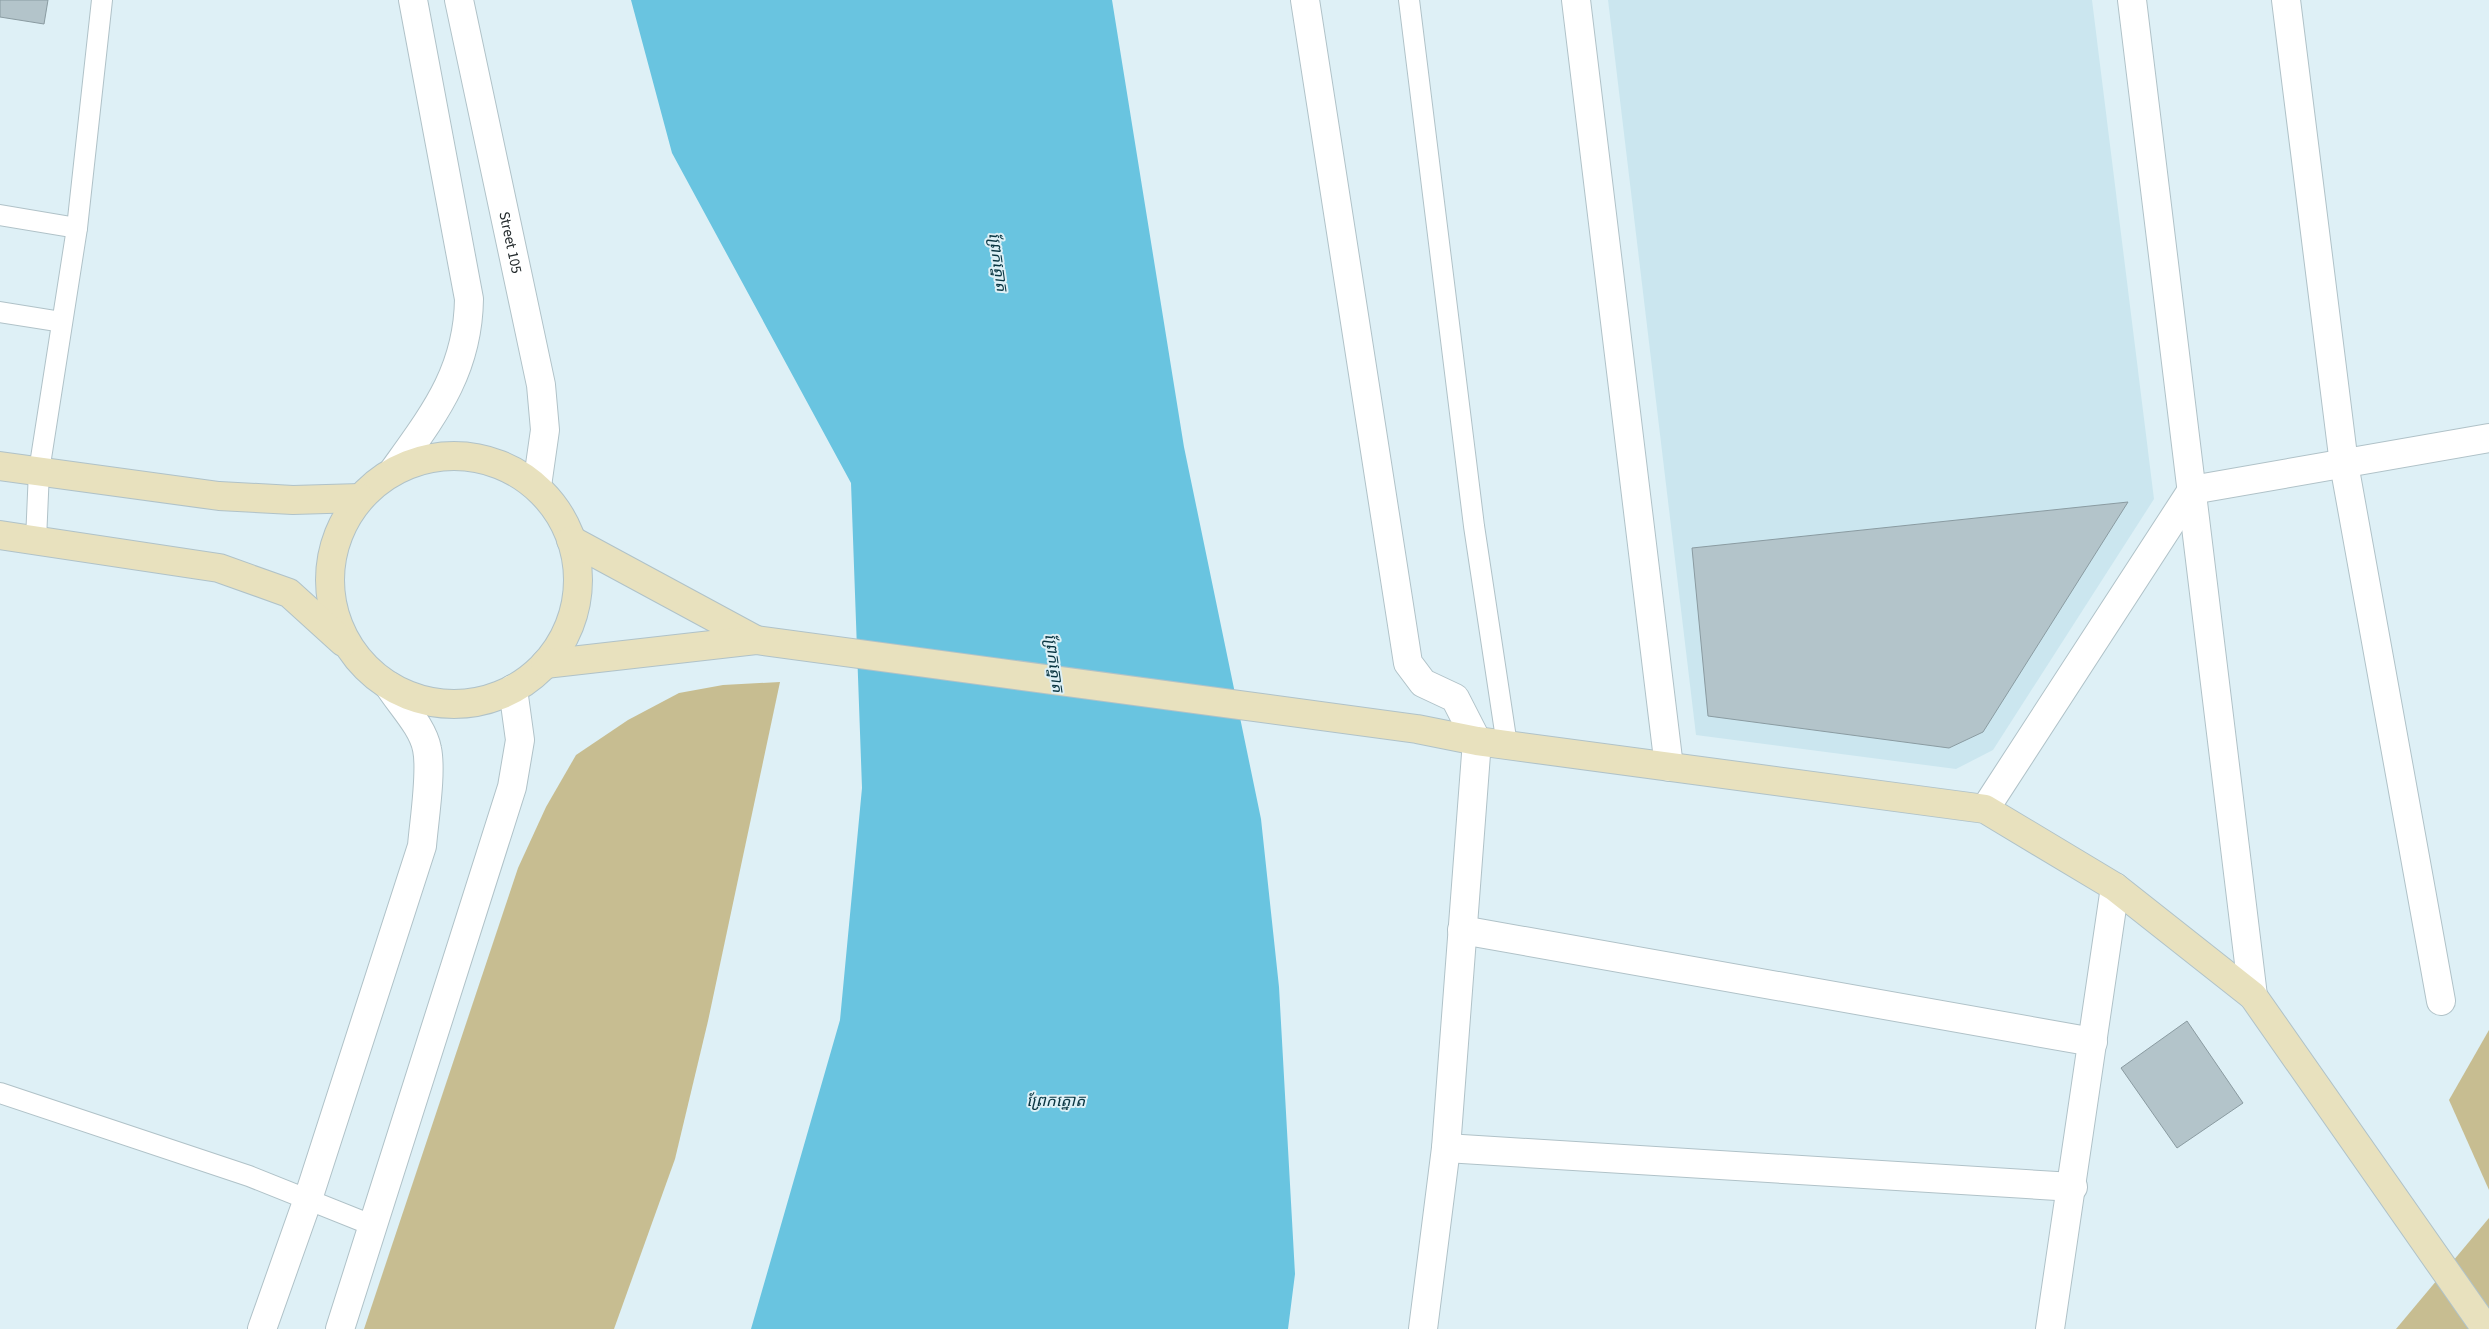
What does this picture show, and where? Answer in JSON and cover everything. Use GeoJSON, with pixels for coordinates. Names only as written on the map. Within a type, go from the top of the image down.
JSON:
{"type":"FeatureCollection","features":[{"type":"Feature","properties":{"kind":"main road"},"geometry":{"type":"LineString","coordinates":[[0,535],[219,568],[289,593],[350,648],[367,670],[389,686],[418,700],[451,705],[483,701],[513,690],[546,664],[565,637],[575,606],[578,572],[571,540],[557,511],[537,486],[516,472],[493,461],[468,456],[443,455],[417,460],[394,470],[360,498],[345,520],[334,545],[330,572],[331,599],[338,624],[350,648]]}},
{"type":"Feature","properties":{"kind":"main road"},"geometry":{"type":"LineString","coordinates":[[0,466],[219,496],[293,500],[360,498]]}},
{"type":"Feature","properties":{"kind":"main road"},"geometry":{"type":"LineString","coordinates":[[571,540],[756,640]]}},
{"type":"Feature","properties":{"kind":"main road"},"geometry":{"type":"LineString","coordinates":[[546,664],[756,640],[1417,729],[1477,741],[1985,810],[2115,887],[2253,996],[2486,1329]]}},
{"type":"Feature","properties":{"kind":"street"},"geometry":{"type":"LineString","coordinates":[[394,470],[438,409],[458,366],[469,328],[470,299],[412,0]]}},
{"type":"Feature","properties":{"kind":"street","name":"Street 105"},"geometry":{"type":"LineString","coordinates":[[459,0],[541,385],[545,430],[537,486]]}},
{"type":"Feature","properties":{"kind":"street"},"geometry":{"type":"LineString","coordinates":[[1306,0],[1408,663],[1423,683],[1455,698],[1477,741],[1446,1148],[1423,1329]]}},
{"type":"Feature","properties":{"kind":"street"},"geometry":{"type":"LineString","coordinates":[[1576,0],[1669,767]]}},
{"type":"Feature","properties":{"kind":"street"},"geometry":{"type":"LineString","coordinates":[[2132,0],[2253,996]]}},
{"type":"Feature","properties":{"kind":"street"},"geometry":{"type":"LineString","coordinates":[[2286,0],[2344,464],[2441,1001]]}},
{"type":"Feature","properties":{"kind":"street"},"geometry":{"type":"LineString","coordinates":[[1985,810],[2192,490],[2489,438]]}},
{"type":"Feature","properties":{"kind":"street"},"geometry":{"type":"LineString","coordinates":[[262,1329],[308,1199],[422,846],[427,787],[427,749],[417,728],[389,686]]}},
{"type":"Feature","properties":{"kind":"street"},"geometry":{"type":"LineString","coordinates":[[340,1329],[512,787],[520,740],[513,690]]}},
{"type":"Feature","properties":{"kind":"street"},"geometry":{"type":"LineString","coordinates":[[2050,1329],[2073,1187],[2115,887]]}},
{"type":"Feature","properties":{"kind":"street"},"geometry":{"type":"LineString","coordinates":[[1462,930],[2093,1042]]}},
{"type":"Feature","properties":{"kind":"street"},"geometry":{"type":"LineString","coordinates":[[1446,1148],[2073,1187]]}},
{"type":"Feature","properties":{"kind":"lane"},"geometry":{"type":"LineString","coordinates":[[36,540],[39,471],[77,228],[102,0]]}},
{"type":"Feature","properties":{"kind":"lane"},"geometry":{"type":"LineString","coordinates":[[1409,0],[1474,526],[1507,745]]}},
{"type":"Feature","properties":{"kind":"lane"},"geometry":{"type":"LineString","coordinates":[[0,215],[77,228]]}},
{"type":"Feature","properties":{"kind":"lane"},"geometry":{"type":"LineString","coordinates":[[0,312],[62,322]]}},
{"type":"Feature","properties":{"kind":"lane"},"geometry":{"type":"LineString","coordinates":[[0,1093],[161,1145],[308,1199],[374,1226]]}},
{"type":"Feature","properties":{"kind":"shaded area"},"geometry":{"type":"Polygon","coordinates":[[[1608,0],[2092,0],[2154,499],[1993,750],[1956,769],[1696,735],[1608,0]]]}},
{"type":"Feature","properties":{"kind":"shaded area"},"geometry":{"type":"Polygon","coordinates":[[[780,682],[708,1021],[675,1159],[614,1329],[364,1329],[518,868],[546,807],[576,755],[628,720],[679,693],[723,685],[780,682]]]}},
{"type":"Feature","properties":{"kind":"shaded area"},"geometry":{"type":"Polygon","coordinates":[[[2489,1030],[2489,1190],[2449,1100],[2489,1030]]]}},
{"type":"Feature","properties":{"kind":"shaded area"},"geometry":{"type":"Polygon","coordinates":[[[2489,1218],[2489,1329],[2396,1329],[2489,1218]]]}},
{"type":"Feature","properties":{"kind":"water","name":"ព្រែកត្នោត"},"geometry":{"type":"Polygon","coordinates":[[[631,0],[1112,0],[1184,447],[1261,819],[1279,987],[1295,1274],[1288,1329],[751,1329],[840,1020],[862,788],[851,483],[672,153],[631,0]]]}},
{"type":"Feature","properties":{"kind":"building"},"geometry":{"type":"Polygon","coordinates":[[[0,0],[48,0],[44,24],[0,17],[0,0]]]}},
{"type":"Feature","properties":{"kind":"building"},"geometry":{"type":"Polygon","coordinates":[[[2128,502],[1983,732],[1949,748],[1708,716],[1692,548],[2128,502]]]}},
{"type":"Feature","properties":{"kind":"building"},"geometry":{"type":"Polygon","coordinates":[[[2187,1021],[2243,1103],[2177,1148],[2121,1068],[2187,1021]]]}}]}
